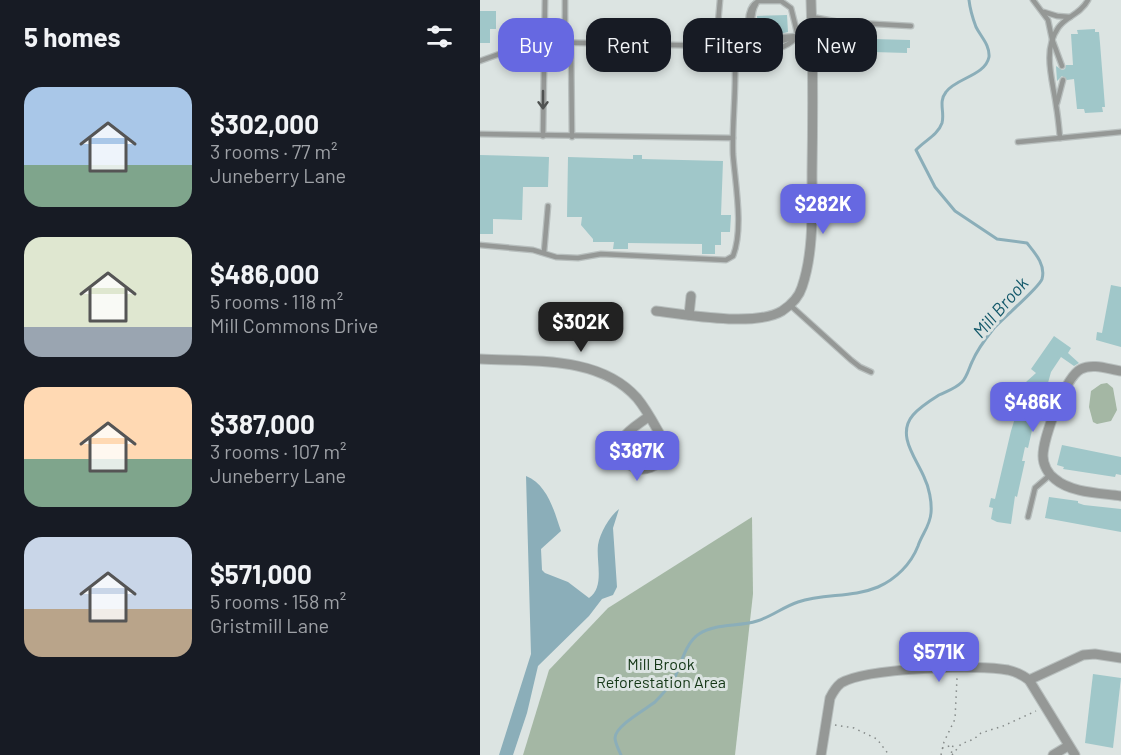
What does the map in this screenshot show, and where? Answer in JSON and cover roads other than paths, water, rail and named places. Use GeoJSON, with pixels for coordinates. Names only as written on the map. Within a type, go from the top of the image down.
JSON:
{"type":"FeatureCollection","features":[{"type":"Feature","properties":{"kind":"street"},"geometry":{"type":"LineString","coordinates":[[811,0],[812,16]]}},
{"type":"Feature","properties":{"kind":"street"},"geometry":{"type":"LineString","coordinates":[[656,311],[758,319],[775,315],[790,305],[802,286],[808,257],[812,180],[813,72]]}},
{"type":"Feature","properties":{"kind":"street"},"geometry":{"type":"LineString","coordinates":[[689,315],[691,296]]}},
{"type":"Feature","properties":{"kind":"street"},"geometry":{"type":"LineString","coordinates":[[480,359],[557,363],[586,368],[613,378],[636,397],[649,416],[664,441],[662,459],[654,466],[644,469],[636,468],[626,460],[622,443],[626,435],[649,416]]}},
{"type":"Feature","properties":{"kind":"street"},"geometry":{"type":"LineString","coordinates":[[1121,371],[1089,366],[1071,376],[1063,391],[1044,445],[1043,462],[1050,475],[1059,482],[1072,487],[1121,496]]}},
{"type":"Feature","properties":{"kind":"street"},"geometry":{"type":"LineString","coordinates":[[1029,680],[1083,655],[1121,657]]}},
{"type":"Feature","properties":{"kind":"street"},"geometry":{"type":"LineString","coordinates":[[820,755],[830,698],[835,689],[844,682],[890,671],[966,668],[1004,669],[1017,672],[1029,680],[1075,755]]}},
{"type":"Feature","properties":{"kind":"street"},"geometry":{"type":"LineString","coordinates":[[1053,755],[1068,746]]}},
{"type":"Feature","properties":{"kind":"lane"},"geometry":{"type":"LineString","coordinates":[[544,18],[545,0]]}},
{"type":"Feature","properties":{"kind":"lane"},"geometry":{"type":"LineString","coordinates":[[565,0],[565,18]]}},
{"type":"Feature","properties":{"kind":"lane"},"geometry":{"type":"LineString","coordinates":[[718,18],[720,0]]}},
{"type":"Feature","properties":{"kind":"lane"},"geometry":{"type":"LineString","coordinates":[[1033,0],[1048,20],[1062,66]]}},
{"type":"Feature","properties":{"kind":"lane"},"geometry":{"type":"LineString","coordinates":[[1060,138],[1050,67],[1052,39],[1061,24],[1081,10],[1088,0]]}},
{"type":"Feature","properties":{"kind":"lane"},"geometry":{"type":"LineString","coordinates":[[753,18],[753,11],[759,1]]}},
{"type":"Feature","properties":{"kind":"lane"},"geometry":{"type":"LineString","coordinates":[[795,24],[791,8],[782,1],[759,1],[750,7],[750,37],[755,49],[765,51],[781,48],[789,45],[795,39]]}},
{"type":"Feature","properties":{"kind":"lane"},"geometry":{"type":"LineString","coordinates":[[1044,12],[1072,17]]}},
{"type":"Feature","properties":{"kind":"lane"},"geometry":{"type":"LineString","coordinates":[[812,16],[838,22],[911,26]]}},
{"type":"Feature","properties":{"kind":"lane"},"geometry":{"type":"LineString","coordinates":[[783,36],[795,36]]}},
{"type":"Feature","properties":{"kind":"lane"},"geometry":{"type":"LineString","coordinates":[[574,43],[683,45]]}},
{"type":"Feature","properties":{"kind":"lane"},"geometry":{"type":"LineString","coordinates":[[480,61],[498,54]]}},
{"type":"Feature","properties":{"kind":"lane"},"geometry":{"type":"LineString","coordinates":[[543,72],[543,136]]}},
{"type":"Feature","properties":{"kind":"lane"},"geometry":{"type":"LineString","coordinates":[[571,72],[572,137]]}},
{"type":"Feature","properties":{"kind":"lane"},"geometry":{"type":"LineString","coordinates":[[480,245],[544,252],[556,257],[578,258],[601,254],[717,260],[730,258],[734,254],[737,241],[737,183],[733,138],[735,72]]}},
{"type":"Feature","properties":{"kind":"lane"},"geometry":{"type":"LineString","coordinates":[[1056,105],[1064,80]]}},
{"type":"Feature","properties":{"kind":"lane"},"geometry":{"type":"LineString","coordinates":[[1018,142],[1121,132]]}},
{"type":"Feature","properties":{"kind":"lane"},"geometry":{"type":"LineString","coordinates":[[480,134],[733,138]]}},
{"type":"Feature","properties":{"kind":"lane"},"geometry":{"type":"LineString","coordinates":[[544,252],[548,206]]}},
{"type":"Feature","properties":{"kind":"lane"},"geometry":{"type":"LineString","coordinates":[[790,305],[851,360],[871,372]]}},
{"type":"Feature","properties":{"kind":"lane"},"geometry":{"type":"LineString","coordinates":[[1028,517],[1035,488],[1050,475]]}},
{"type":"Feature","properties":{"kind":"water"},"geometry":{"type":"Polygon","coordinates":[[[526,476],[534,480],[545,492],[561,531],[541,549],[542,570],[568,582],[589,598],[597,587],[599,540],[608,521],[619,509],[613,528],[617,587],[613,595],[602,599],[589,616],[538,666],[527,713],[513,755],[499,755],[531,654],[526,476]]]}},
{"type":"Feature","properties":{"kind":"waterway","name":"Mill Brook"},"geometry":{"type":"LineString","coordinates":[[621,755],[615,740],[616,733],[663,693],[675,677],[687,648],[699,634],[713,628],[757,621],[808,599],[848,594],[878,587],[891,580],[907,565],[928,526],[931,509],[927,485],[909,446],[906,430],[908,423],[925,404],[962,382],[976,353],[991,332],[1042,279],[1041,264],[1027,243],[997,239],[955,211],[935,187],[916,150],[940,127],[943,119],[942,100],[946,92],[956,83],[982,69],[989,57],[987,45],[975,24],[969,0]]}},
{"type":"Feature","properties":{"kind":"park label","name":"Mill Brook Reforestation Area"},"geometry":{"type":"Point","coordinates":[661,672]}}]}
